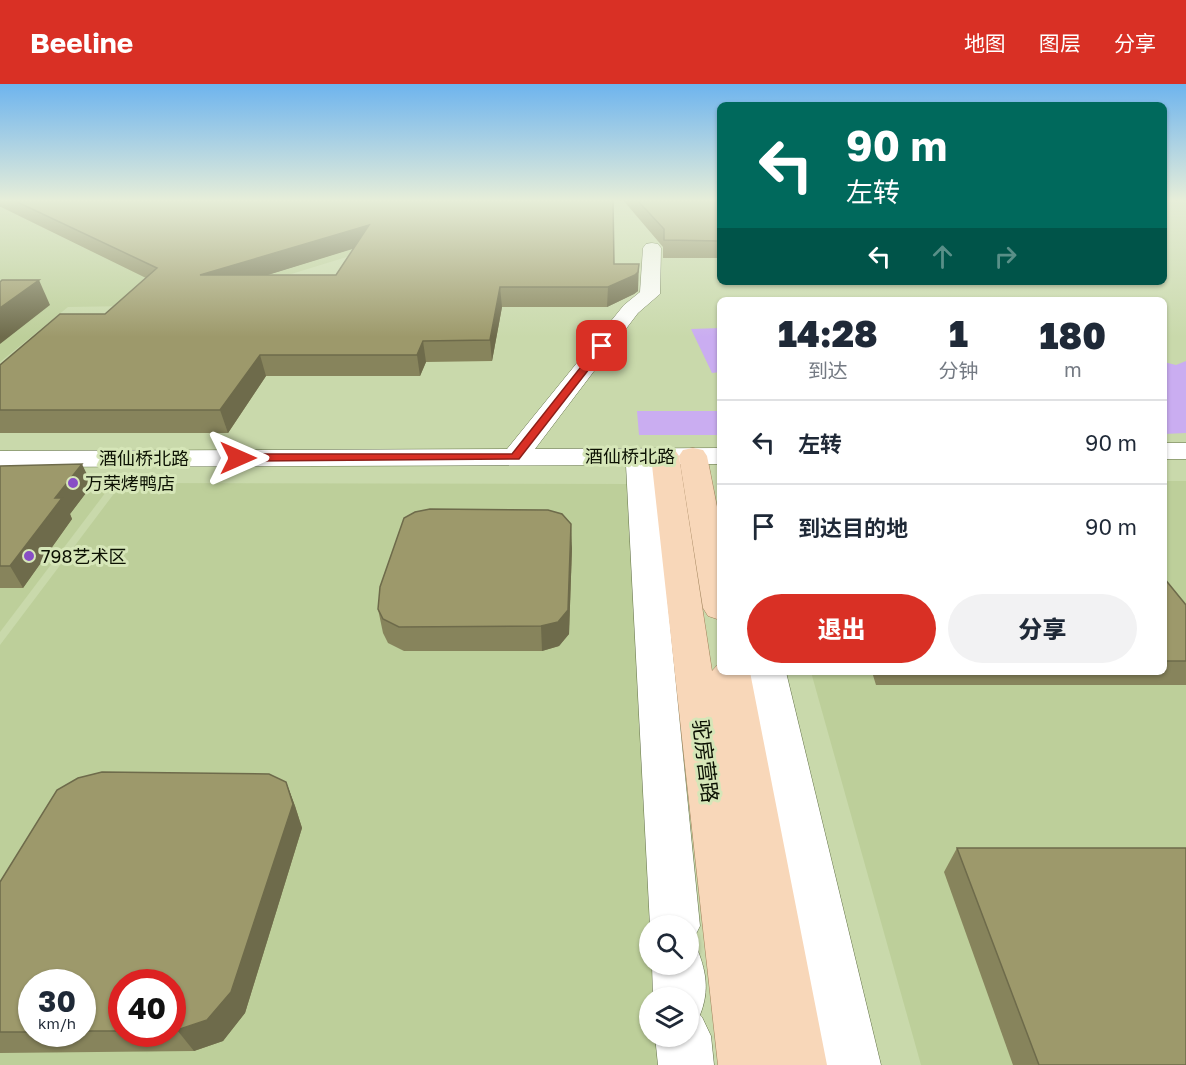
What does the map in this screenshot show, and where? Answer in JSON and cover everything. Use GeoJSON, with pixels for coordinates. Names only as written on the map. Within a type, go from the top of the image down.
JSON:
{"type":"FeatureCollection","features":[{"type":"Feature","properties":{"kind":"main road"},"geometry":{"type":"LineString","coordinates":[[693,457],[717,591]]}},
{"type":"Feature","properties":{"kind":"main road","name":"驼房营路"},"geometry":{"type":"LineString","coordinates":[[693,457],[746,1065]]}},
{"type":"Feature","properties":{"kind":"main road","name":"驼房营路"},"geometry":{"type":"LineString","coordinates":[[732,675],[799,1065]]}},
{"type":"Feature","properties":{"kind":"street"},"geometry":{"type":"LineString","coordinates":[[515,457],[631,309],[650,294],[652,248]]}},
{"type":"Feature","properties":{"kind":"street"},"geometry":{"type":"LineString","coordinates":[[1167,451],[1186,451]]}},
{"type":"Feature","properties":{"kind":"street"},"geometry":{"type":"LineString","coordinates":[[675,915],[693,457]]}},
{"type":"Feature","properties":{"kind":"street","name":"酒仙桥北路"},"geometry":{"type":"LineString","coordinates":[[0,459],[693,457]]}},
{"type":"Feature","properties":{"kind":"street"},"geometry":{"type":"LineString","coordinates":[[768,675],[853,1065]]}},
{"type":"Feature","properties":{"kind":"street"},"geometry":{"type":"LineString","coordinates":[[684,1047],[686,1065]]}},
{"type":"Feature","properties":{"kind":"shaded area"},"geometry":{"type":"Polygon","coordinates":[[[0,246],[367,246],[353,255],[243,289],[130,306],[68,307],[0,362],[0,246]]]}},
{"type":"Feature","properties":{"kind":"shaded area"},"geometry":{"type":"Polygon","coordinates":[[[717,328],[717,372],[712,373],[691,329],[717,328]]]}},
{"type":"Feature","properties":{"kind":"shaded area"},"geometry":{"type":"Polygon","coordinates":[[[1186,361],[1186,433],[1167,434],[1167,363],[1176,365],[1186,361]]]}},
{"type":"Feature","properties":{"kind":"shaded area"},"geometry":{"type":"Polygon","coordinates":[[[637,411],[717,411],[717,435],[639,435],[637,411]]]}},
{"type":"Feature","properties":{"kind":"shaded area","name":"798艺术区"},"geometry":{"type":"Polygon","coordinates":[[[115,480],[0,632],[0,481],[115,480]]]}},
{"type":"Feature","properties":{"kind":"shaded area"},"geometry":{"type":"Polygon","coordinates":[[[1167,481],[1186,481],[1186,1065],[921,1065],[812,675],[1167,675],[1167,481]]]}},
{"type":"Feature","properties":{"kind":"shaded area"},"geometry":{"type":"Polygon","coordinates":[[[122,483],[633,484],[664,915],[639,915],[639,975],[669,975],[669,987],[639,987],[639,1047],[674,1047],[675,1065],[0,1065],[0,645],[122,483]]]}},
{"type":"Feature","properties":{"kind":"building"},"geometry":{"type":"Polygon","coordinates":[[[110,246],[299,246],[200,275],[336,275],[355,246],[614,246],[614,264],[639,264],[635,275],[608,287],[500,287],[490,340],[423,341],[417,355],[260,355],[220,410],[0,410],[0,365],[60,314],[105,314],[157,268],[110,246]]]}},
{"type":"Feature","properties":{"kind":"building"},"geometry":{"type":"Polygon","coordinates":[[[2,280],[39,280],[0,308],[0,282],[2,280]]]}},
{"type":"Feature","properties":{"kind":"building"},"geometry":{"type":"Polygon","coordinates":[[[82,464],[55,498],[62,498],[10,566],[0,566],[0,466],[82,464]]]}},
{"type":"Feature","properties":{"kind":"building"},"geometry":{"type":"Polygon","coordinates":[[[430,509],[548,510],[562,514],[571,524],[568,610],[558,622],[541,626],[399,627],[383,619],[378,609],[380,587],[404,518],[415,512],[430,509]]]}},
{"type":"Feature","properties":{"kind":"building"},"geometry":{"type":"Polygon","coordinates":[[[1167,582],[1186,605],[1186,661],[1167,661],[1167,582]]]}},
{"type":"Feature","properties":{"kind":"building"},"geometry":{"type":"Polygon","coordinates":[[[102,772],[269,774],[286,782],[293,804],[231,992],[207,1020],[186,1027],[186,969],[108,969],[108,1031],[96,1031],[96,969],[18,969],[18,1032],[0,1032],[0,882],[57,790],[78,778],[102,772]]]}},
{"type":"Feature","properties":{"kind":"building"},"geometry":{"type":"Polygon","coordinates":[[[957,848],[1186,848],[1186,1065],[1039,1065],[957,848]]]}},
{"type":"Feature","properties":{"kind":"place","name":"万荣烤鸭店"},"geometry":{"type":"Point","coordinates":[73,483]}},
{"type":"Feature","properties":{"kind":"place","name":"798艺术区"},"geometry":{"type":"Point","coordinates":[29,556]}},
{"type":"Feature","properties":{"kind":"route"},"geometry":{"type":"LineString","coordinates":[[238,458],[515,457],[602,346]]}}]}
